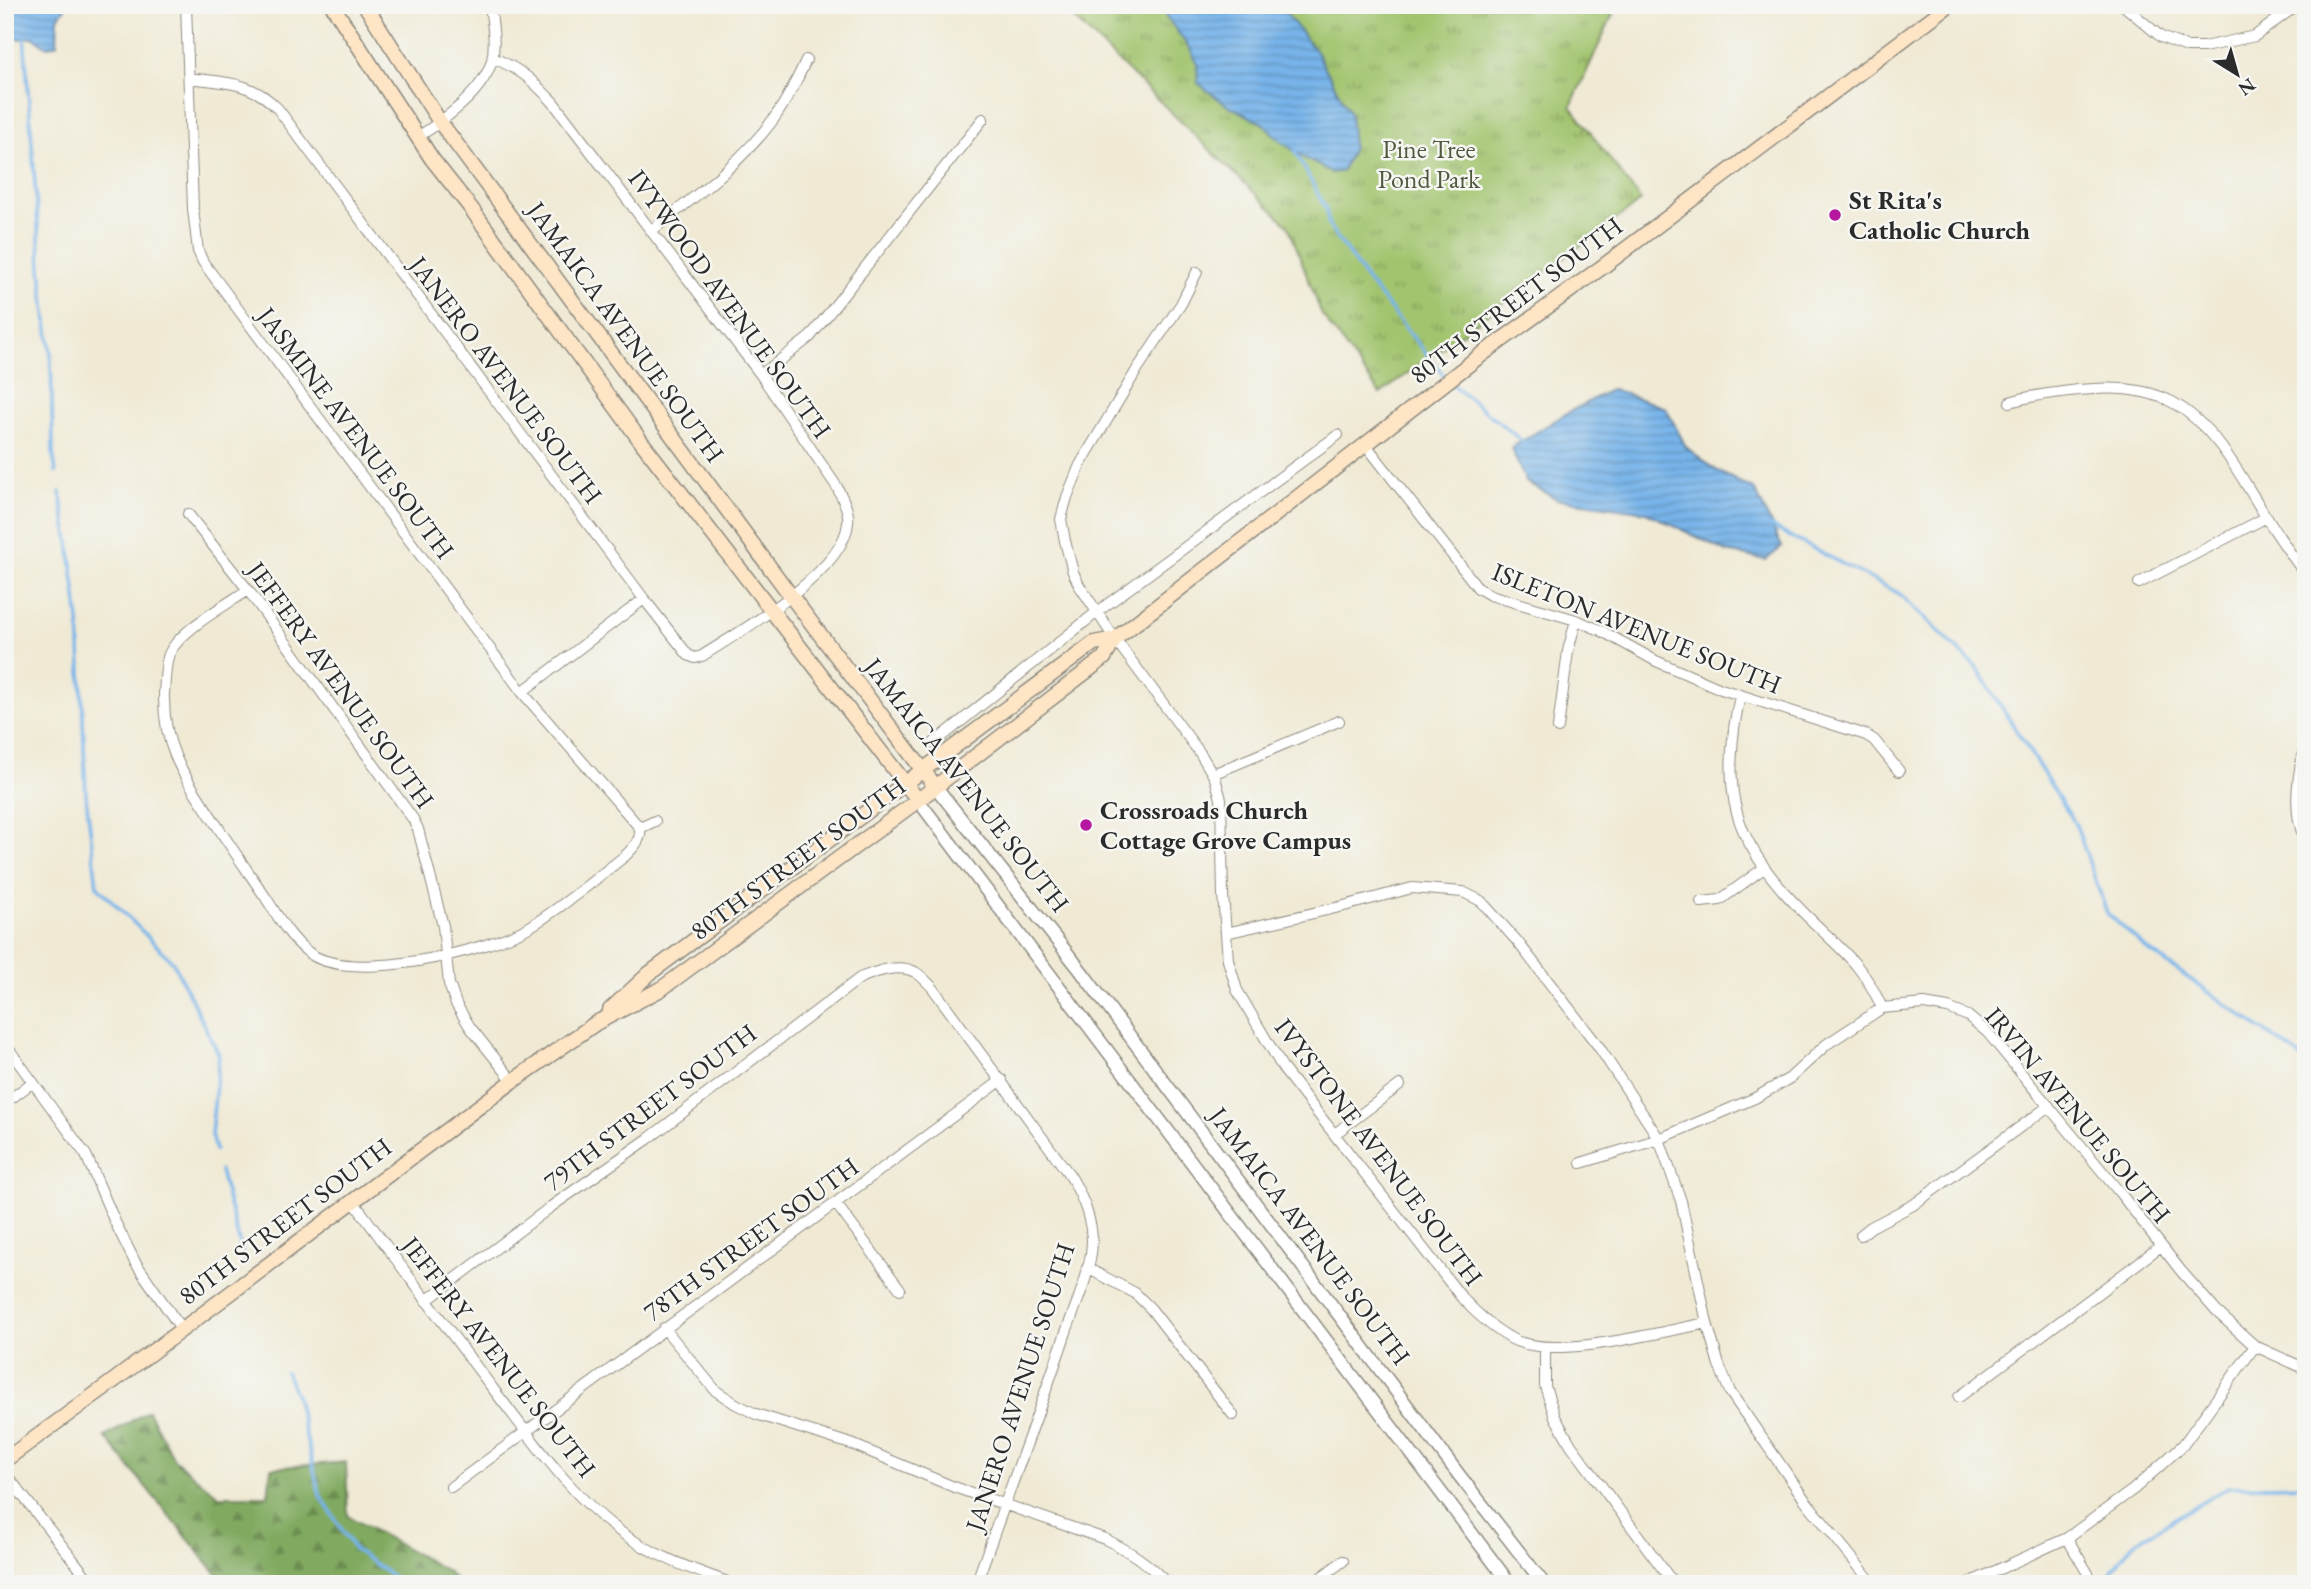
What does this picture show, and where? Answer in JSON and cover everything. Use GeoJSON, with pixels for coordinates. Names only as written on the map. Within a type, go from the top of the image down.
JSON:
{"type":"FeatureCollection","features":[{"type":"Feature","properties":{"kind":"main road","name":"JAMAICA AVENUE SOUTH"},"geometry":{"type":"LineString","coordinates":[[332,5],[418,137],[640,440],[918,800]]}},
{"type":"Feature","properties":{"kind":"main road","name":"JAMAICA AVENUE SOUTH"},"geometry":{"type":"LineString","coordinates":[[365,5],[440,122],[790,596],[935,786]]}},
{"type":"Feature","properties":{"kind":"main road","name":"80TH STREET SOUTH"},"geometry":{"type":"LineString","coordinates":[[5,1460],[513,1081],[596,1023],[661,989],[918,800],[1104,658],[1115,639],[1477,358],[1950,5]]}},
{"type":"Feature","properties":{"kind":"main road","name":"80TH STREET SOUTH"},"geometry":{"type":"LineString","coordinates":[[596,1023],[650,973],[922,769],[1094,643],[1115,639]]}},
{"type":"Feature","properties":{"kind":"street","name":"JASMINE AVENUE SOUTH"},"geometry":{"type":"LineString","coordinates":[[186,5],[193,209],[198,251],[203,262],[522,692],[640,828]]}},
{"type":"Feature","properties":{"kind":"street"},"geometry":{"type":"LineString","coordinates":[[418,137],[440,122],[482,84],[493,58],[491,5]]}},
{"type":"Feature","properties":{"kind":"street"},"geometry":{"type":"LineString","coordinates":[[2123,5],[2161,37],[2187,47],[2204,47],[2255,36],[2297,5]]}},
{"type":"Feature","properties":{"kind":"street","name":"IVYWOOD AVENUE SOUTH"},"geometry":{"type":"LineString","coordinates":[[493,58],[524,73],[553,102],[761,375],[788,419],[837,487],[846,506],[848,523],[840,545],[828,564],[790,596]]}},
{"type":"Feature","properties":{"kind":"street"},"geometry":{"type":"LineString","coordinates":[[651,231],[709,185],[758,138],[775,117],[806,60]]}},
{"type":"Feature","properties":{"kind":"street","name":"JANERO AVENUE SOUTH"},"geometry":{"type":"LineString","coordinates":[[189,78],[238,84],[253,89],[267,97],[278,109],[688,655],[695,658],[702,656],[772,612],[790,596]]}},
{"type":"Feature","properties":{"kind":"street"},"geometry":{"type":"LineString","coordinates":[[761,375],[810,337],[983,119]]}},
{"type":"Feature","properties":{"kind":"street","name":"IVYSTONE AVENUE SOUTH"},"geometry":{"type":"LineString","coordinates":[[1197,272],[1181,304],[1138,368],[1080,466],[1061,519],[1067,552],[1079,585],[1213,774],[1221,799],[1226,933],[1231,970],[1237,990],[1284,1070],[1336,1133],[1462,1298],[1483,1320],[1514,1340],[1545,1348],[1574,1348],[1707,1323]]}},
{"type":"Feature","properties":{"kind":"street"},"geometry":{"type":"LineString","coordinates":[[2010,402],[2031,395],[2104,388],[2135,390],[2172,402],[2210,433],[2241,473],[2306,575]]}},
{"type":"Feature","properties":{"kind":"street"},"geometry":{"type":"LineString","coordinates":[[934,743],[1097,612],[1338,435]]}},
{"type":"Feature","properties":{"kind":"street","name":"ISLETON AVENUE SOUTH"},"geometry":{"type":"LineString","coordinates":[[1366,444],[1478,588],[1490,595],[1600,630],[1656,662],[1740,696],[1866,735],[1880,746],[1899,771]]}},
{"type":"Feature","properties":{"kind":"street","name":"JEFFERY AVENUE SOUTH"},"geometry":{"type":"LineString","coordinates":[[188,514],[248,590],[413,818],[443,926],[449,984],[456,1004],[470,1027],[513,1081]]}},
{"type":"Feature","properties":{"kind":"street"},"geometry":{"type":"LineString","coordinates":[[2139,583],[2267,517]]}},
{"type":"Feature","properties":{"kind":"street"},"geometry":{"type":"LineString","coordinates":[[248,590],[185,634],[169,656],[164,717],[168,743],[187,781],[286,929],[309,953],[334,964],[366,967],[446,956],[496,943],[531,926],[625,856],[637,843],[640,828],[655,821]]}},
{"type":"Feature","properties":{"kind":"street"},"geometry":{"type":"LineString","coordinates":[[522,692],[644,599]]}},
{"type":"Feature","properties":{"kind":"street"},"geometry":{"type":"LineString","coordinates":[[1558,728],[1568,651],[1576,621]]}},
{"type":"Feature","properties":{"kind":"street"},"geometry":{"type":"LineString","coordinates":[[1581,1163],[1660,1139],[1755,1098],[1790,1079],[1827,1044],[1882,1008],[1874,988],[1857,964],[1800,909],[1764,868],[1742,827],[1734,799],[1731,747],[1740,696]]}},
{"type":"Feature","properties":{"kind":"street"},"geometry":{"type":"LineString","coordinates":[[1213,774],[1339,721]]}},
{"type":"Feature","properties":{"kind":"street"},"geometry":{"type":"LineString","coordinates":[[2306,741],[2297,797],[2306,842]]}},
{"type":"Feature","properties":{"kind":"street","name":"JAMAICA AVENUE SOUTH"},"geometry":{"type":"LineString","coordinates":[[935,786],[1078,967],[1544,1584]]}},
{"type":"Feature","properties":{"kind":"street","name":"JAMAICA AVENUE SOUTH"},"geometry":{"type":"LineString","coordinates":[[918,800],[1510,1584]]}},
{"type":"Feature","properties":{"kind":"street"},"geometry":{"type":"LineString","coordinates":[[1701,902],[1720,900],[1764,868]]}},
{"type":"Feature","properties":{"kind":"street"},"geometry":{"type":"LineString","coordinates":[[1226,933],[1412,888],[1463,892],[1480,901],[1517,941],[1599,1047],[1660,1139],[1681,1201],[1718,1365],[1738,1405],[1805,1500],[1873,1584]]}},
{"type":"Feature","properties":{"kind":"street","name":"79TH STREET SOUTH"},"geometry":{"type":"LineString","coordinates":[[426,1301],[552,1206],[648,1139],[860,978],[880,970],[908,970]]}},
{"type":"Feature","properties":{"kind":"street","name":"JANERO AVENUE SOUTH"},"geometry":{"type":"LineString","coordinates":[[908,970],[917,972],[932,987],[1002,1080],[1080,1192],[1092,1239],[1087,1268],[1040,1410],[976,1584]]}},
{"type":"Feature","properties":{"kind":"street","name":"IRVIN AVENUE SOUTH"},"geometry":{"type":"LineString","coordinates":[[1882,1008],[1924,1004],[1948,1008],[1968,1016],[1988,1033],[2217,1312],[2255,1346],[2306,1369]]}},
{"type":"Feature","properties":{"kind":"street"},"geometry":{"type":"LineString","coordinates":[[5,1044],[86,1155],[135,1262],[181,1330]]}},
{"type":"Feature","properties":{"kind":"street","name":"78TH STREET SOUTH"},"geometry":{"type":"LineString","coordinates":[[451,1487],[1002,1080]]}},
{"type":"Feature","properties":{"kind":"street"},"geometry":{"type":"LineString","coordinates":[[5,1103],[33,1082]]}},
{"type":"Feature","properties":{"kind":"street"},"geometry":{"type":"LineString","coordinates":[[1336,1133],[1400,1085]]}},
{"type":"Feature","properties":{"kind":"street"},"geometry":{"type":"LineString","coordinates":[[1861,1235],[1913,1205],[2049,1106]]}},
{"type":"Feature","properties":{"kind":"street","name":"JEFFERY AVENUE SOUTH"},"geometry":{"type":"LineString","coordinates":[[353,1201],[526,1432],[580,1497],[621,1532],[653,1552],[733,1584]]}},
{"type":"Feature","properties":{"kind":"street"},"geometry":{"type":"LineString","coordinates":[[836,1204],[900,1289]]}},
{"type":"Feature","properties":{"kind":"street"},"geometry":{"type":"LineString","coordinates":[[1959,1397],[2161,1246]]}},
{"type":"Feature","properties":{"kind":"street"},"geometry":{"type":"LineString","coordinates":[[1087,1268],[1135,1293],[1151,1309],[1233,1415]]}},
{"type":"Feature","properties":{"kind":"street"},"geometry":{"type":"LineString","coordinates":[[664,1328],[716,1391],[736,1404],[777,1422],[854,1445],[954,1487],[1105,1539],[1129,1550],[1154,1569],[1167,1584]]}},
{"type":"Feature","properties":{"kind":"street"},"geometry":{"type":"LineString","coordinates":[[1967,1584],[2067,1538],[2134,1489],[2183,1445],[2255,1346]]}},
{"type":"Feature","properties":{"kind":"street"},"geometry":{"type":"LineString","coordinates":[[1545,1348],[1545,1386],[1555,1418],[1571,1445],[1674,1584]]}},
{"type":"Feature","properties":{"kind":"street"},"geometry":{"type":"LineString","coordinates":[[5,1473],[92,1584]]}},
{"type":"Feature","properties":{"kind":"street"},"geometry":{"type":"LineString","coordinates":[[2067,1538],[2094,1584]]}},
{"type":"Feature","properties":{"kind":"street"},"geometry":{"type":"LineString","coordinates":[[1312,1584],[1343,1561]]}},
{"type":"Feature","properties":{"kind":"green space","name":"Pine Tree Pond Park"},"geometry":{"type":"Polygon","coordinates":[[[1052,5],[1617,5],[1571,106],[1641,201],[1380,394],[1322,315],[1288,225],[1063,8],[1052,5]]]}},
{"type":"Feature","properties":{"kind":"green space"},"geometry":{"type":"Polygon","coordinates":[[[148,1411],[174,1459],[219,1496],[268,1496],[271,1468],[346,1462],[348,1516],[447,1571],[459,1584],[355,1584],[352,1581],[351,1584],[225,1584],[105,1437],[148,1411]]]}},
{"type":"Feature","properties":{"kind":"water"},"geometry":{"type":"Polygon","coordinates":[[[6,5],[67,5],[58,18],[57,44],[47,47],[33,37],[10,40],[5,25],[6,5]]]}},
{"type":"Feature","properties":{"kind":"water"},"geometry":{"type":"Polygon","coordinates":[[[1158,5],[1280,5],[1317,53],[1350,113],[1353,148],[1342,171],[1332,173],[1306,159],[1279,140],[1264,124],[1225,104],[1198,83],[1197,63],[1190,49],[1158,5]]]}},
{"type":"Feature","properties":{"kind":"water"},"geometry":{"type":"Polygon","coordinates":[[[1612,389],[1666,408],[1686,447],[1715,470],[1755,490],[1782,547],[1766,560],[1727,552],[1646,512],[1557,499],[1526,482],[1511,448],[1612,389]]]}},
{"type":"Feature","properties":{"kind":"waterway"},"geometry":{"type":"LineString","coordinates":[[24,34],[42,280],[51,355],[53,453],[56,472]]}},
{"type":"Feature","properties":{"kind":"waterway"},"geometry":{"type":"LineString","coordinates":[[1295,151],[1326,209],[1329,226],[1366,279],[1445,377]]}},
{"type":"Feature","properties":{"kind":"waterway"},"geometry":{"type":"LineString","coordinates":[[1450,383],[1526,444]]}},
{"type":"Feature","properties":{"kind":"waterway"},"geometry":{"type":"LineString","coordinates":[[60,492],[79,620],[86,796],[97,886],[173,962],[219,1055],[211,1134],[215,1150]]}},
{"type":"Feature","properties":{"kind":"waterway"},"geometry":{"type":"LineString","coordinates":[[1770,526],[1900,594],[1977,668],[2076,825],[2107,913],[2147,949],[2306,1062]]}},
{"type":"Feature","properties":{"kind":"waterway"},"geometry":{"type":"LineString","coordinates":[[220,1171],[245,1263]]}},
{"type":"Feature","properties":{"kind":"waterway"},"geometry":{"type":"LineString","coordinates":[[286,1372],[296,1396],[320,1495],[354,1549],[403,1584]]}},
{"type":"Feature","properties":{"kind":"waterway"},"geometry":{"type":"LineString","coordinates":[[2102,1584],[2132,1544],[2228,1487],[2306,1485]]}},
{"type":"Feature","properties":{"kind":"place","name":"St Rita's Catholic Church"},"geometry":{"type":"Point","coordinates":[1835,215]}},
{"type":"Feature","properties":{"kind":"place","name":"Crossroads Church Cottage Grove Campus"},"geometry":{"type":"Point","coordinates":[1086,825]}}]}
